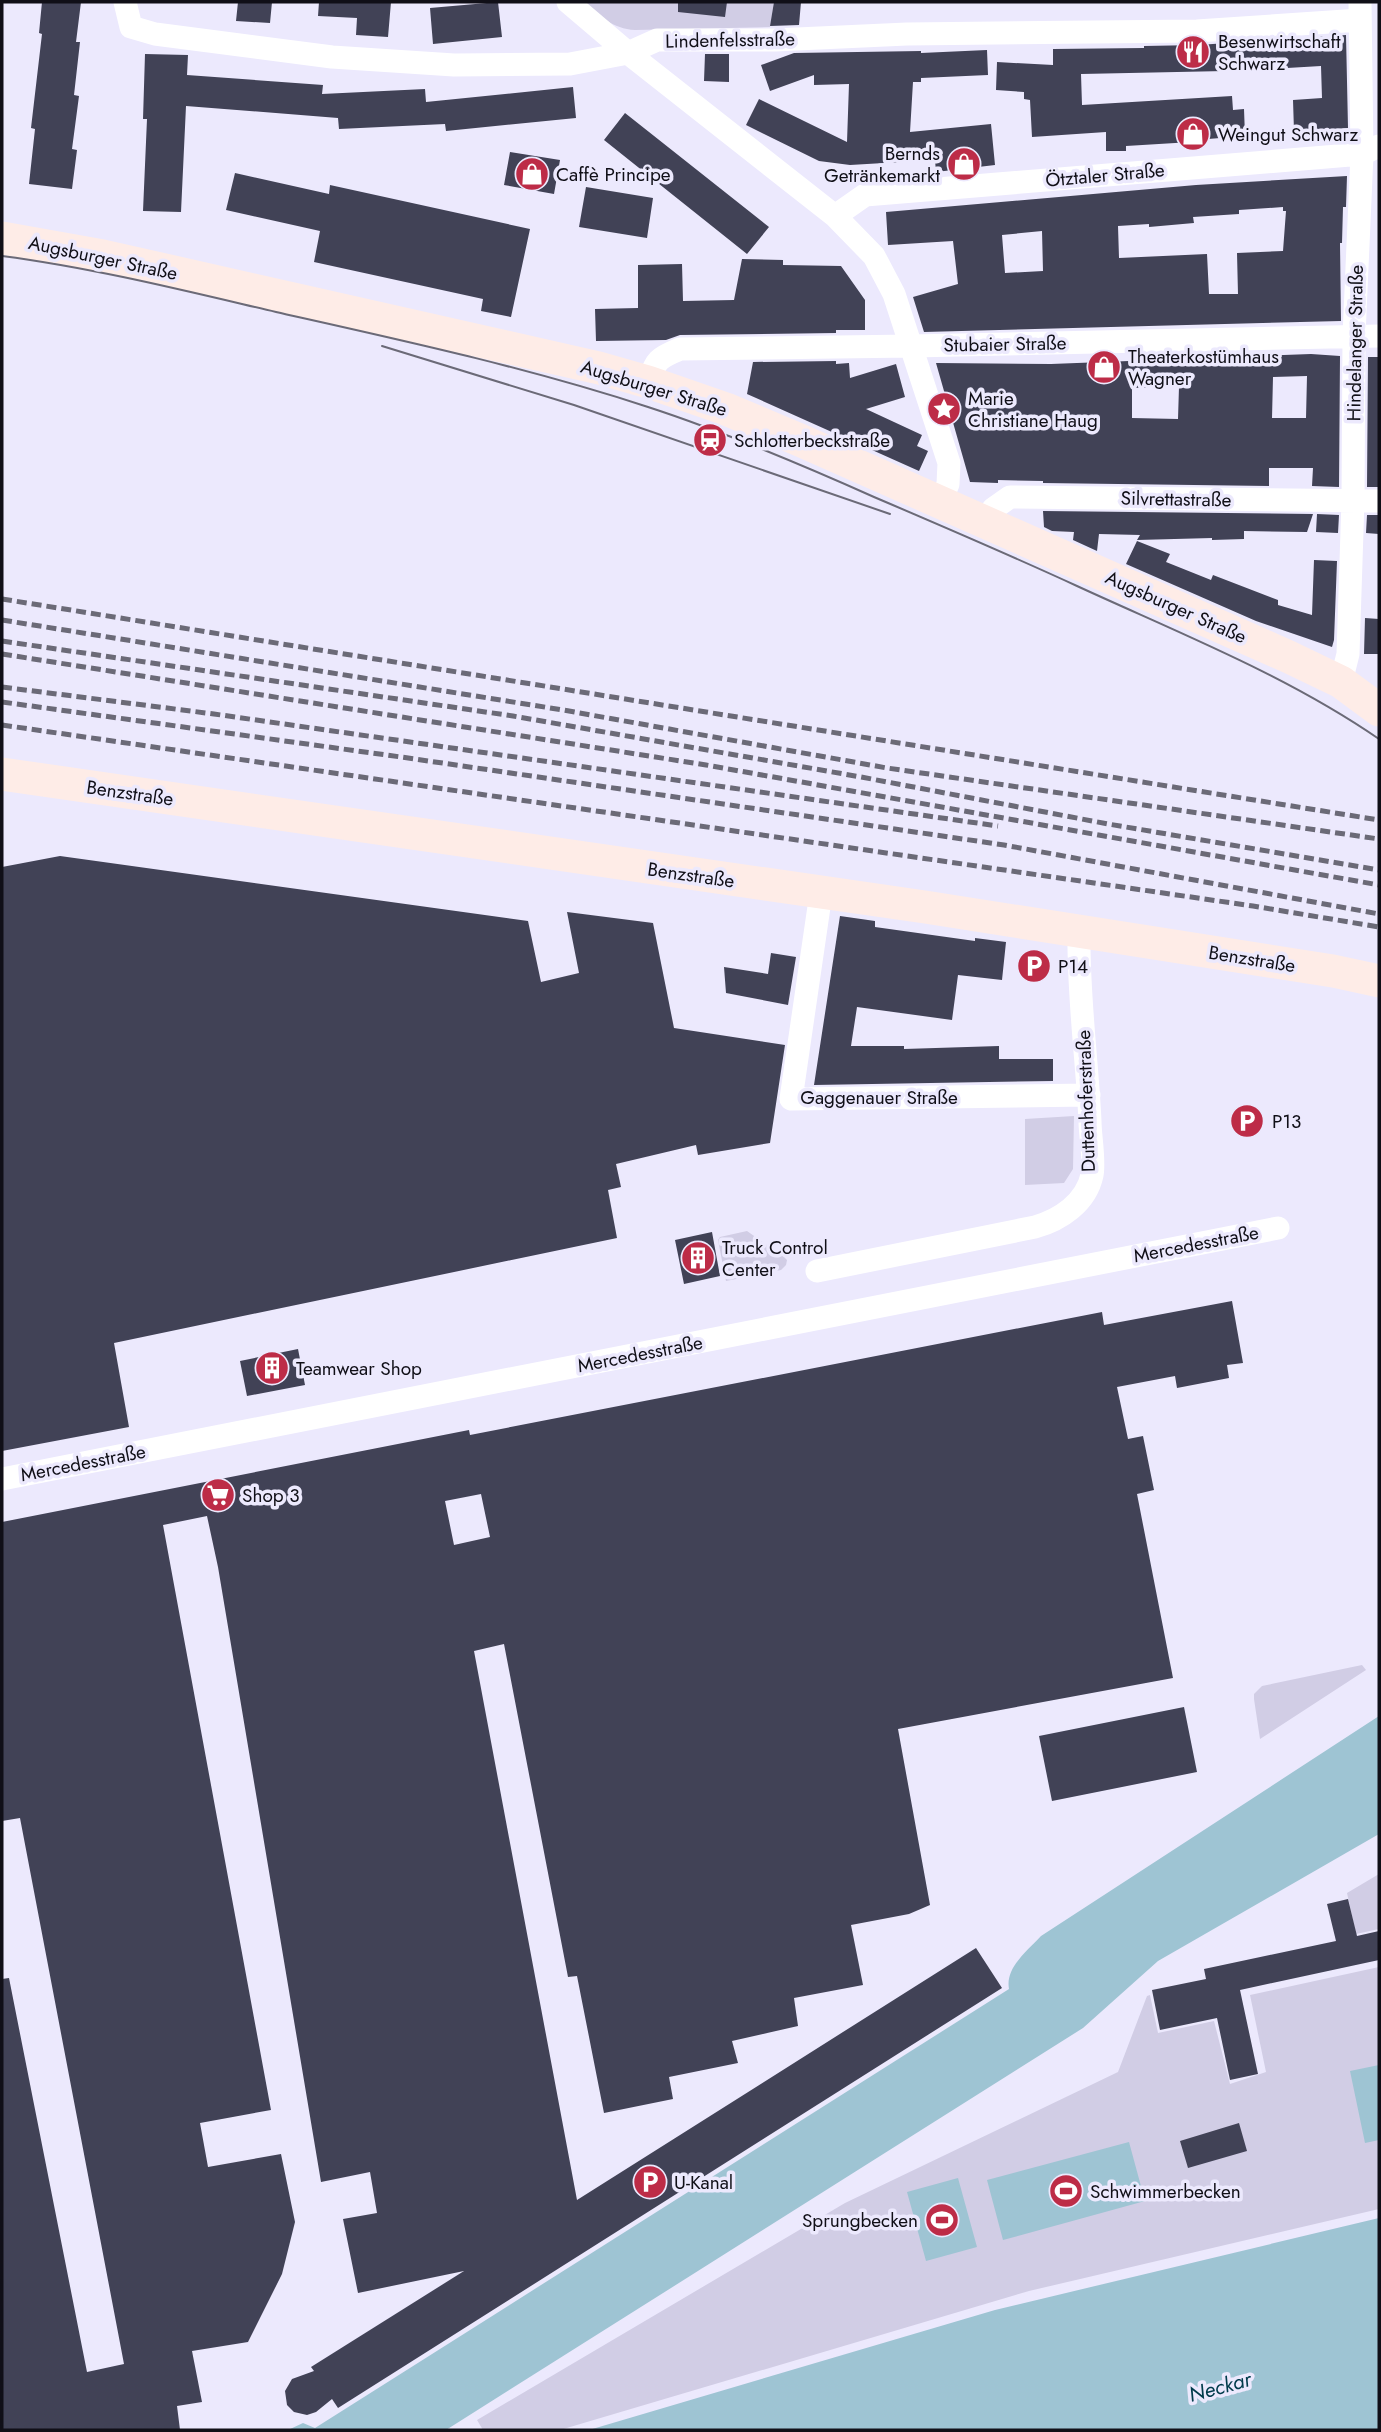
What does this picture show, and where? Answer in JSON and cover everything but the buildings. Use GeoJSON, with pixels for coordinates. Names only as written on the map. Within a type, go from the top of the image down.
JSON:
{"type":"FeatureCollection","features":[{"type":"Feature","properties":{"kind":"main road","name":"Augsburger Straße"},"geometry":{"type":"LineString","coordinates":[[2,238],[103,256],[538,354],[648,382],[777,430],[1289,657],[1376,701]]}},
{"type":"Feature","properties":{"kind":"main road","name":"Benzstraße"},"geometry":{"type":"LineString","coordinates":[[2,774],[925,907],[1332,971],[1379,981]]}},
{"type":"Feature","properties":{"kind":"street","name":"Lindenfelsstraße"},"geometry":{"type":"LineString","coordinates":[[125,2],[131,27],[155,34],[332,57],[454,65],[570,64],[628,53],[657,40],[1197,31],[1360,11]]}},
{"type":"Feature","properties":{"kind":"street"},"geometry":{"type":"LineString","coordinates":[[568,2],[628,53],[835,216],[874,256],[894,294],[948,463],[948,484],[940,503]]}},
{"type":"Feature","properties":{"kind":"street","name":"Hindelanger Straße"},"geometry":{"type":"LineString","coordinates":[[1341,682],[1349,654],[1354,336],[1370,150],[1360,11]]}},
{"type":"Feature","properties":{"kind":"street","name":"Ötztaler Straße"},"geometry":{"type":"LineString","coordinates":[[835,216],[865,195],[1370,150]]}},
{"type":"Feature","properties":{"kind":"street","name":"Stubaier Straße"},"geometry":{"type":"LineString","coordinates":[[648,382],[655,363],[661,357],[680,349],[1379,336]]}},
{"type":"Feature","properties":{"kind":"street","name":"Silvrettastraße"},"geometry":{"type":"LineString","coordinates":[[985,523],[993,509],[1010,497],[1379,501]]}},
{"type":"Feature","properties":{"kind":"street","name":"Gaggenauer Straße"},"geometry":{"type":"LineString","coordinates":[[821,893],[792,1099],[1089,1095]]}},
{"type":"Feature","properties":{"kind":"street","name":"Duttenhoferstraße"},"geometry":{"type":"LineString","coordinates":[[817,1271],[1053,1222],[1068,1212],[1082,1197],[1092,1175],[1089,1095],[1079,975],[1079,933]]}},
{"type":"Feature","properties":{"kind":"street","name":"Mercedesstraße"},"geometry":{"type":"LineString","coordinates":[[2,1479],[1278,1228]]}},
{"type":"Feature","properties":{"kind":"shaded area"},"geometry":{"type":"Polygon","coordinates":[[[582,2],[774,2],[770,27],[635,30],[613,24],[582,2]]]}},
{"type":"Feature","properties":{"kind":"shaded area"},"geometry":{"type":"Polygon","coordinates":[[[1074,1116],[1073,1169],[1064,1183],[1025,1185],[1025,1119],[1074,1116]]]}},
{"type":"Feature","properties":{"kind":"shaded area"},"geometry":{"type":"Polygon","coordinates":[[[747,1231],[784,1257],[787,1260],[786,1265],[781,1270],[726,1281],[718,1240],[720,1237],[747,1231]]]}},
{"type":"Feature","properties":{"kind":"shaded area"},"geometry":{"type":"Polygon","coordinates":[[[1362,1665],[1366,1670],[1260,1739],[1254,1694],[1262,1686],[1362,1665]]]}},
{"type":"Feature","properties":{"kind":"shaded area"},"geometry":{"type":"Polygon","coordinates":[[[1379,1874],[1379,1929],[1356,1934],[1347,1893],[1379,1874]]]}},
{"type":"Feature","properties":{"kind":"shaded area"},"geometry":{"type":"Polygon","coordinates":[[[1379,1967],[1379,2209],[1029,2291],[560,2430],[483,2430],[477,2420],[845,2203],[1118,2072],[1147,1996],[1150,1995],[1158,2033],[1214,2021],[1230,2084],[1266,2072],[1250,1995],[1379,1967]]]}},
{"type":"Feature","properties":{"kind":"water"},"geometry":{"type":"Polygon","coordinates":[[[1379,1716],[1379,1834],[1158,1961],[1083,2028],[446,2430],[288,2430],[303,2423],[315,2428],[1009,1989],[1010,1974],[1014,1967],[1041,1936],[1379,1716]]]}},
{"type":"Feature","properties":{"kind":"water"},"geometry":{"type":"Polygon","coordinates":[[[1379,2065],[1379,2140],[1365,2143],[1350,2071],[1379,2065]]]}},
{"type":"Feature","properties":{"kind":"water","name":"Schwimmerbecken"},"geometry":{"type":"Polygon","coordinates":[[[1129,2142],[1145,2201],[1003,2240],[987,2180],[1129,2142]]]}},
{"type":"Feature","properties":{"kind":"water","name":"Sprungbecken"},"geometry":{"type":"Polygon","coordinates":[[[958,2178],[977,2247],[926,2261],[907,2192],[958,2178]]]}},
{"type":"Feature","properties":{"kind":"water","name":"Neckar"},"geometry":{"type":"Polygon","coordinates":[[[1379,2218],[1379,2430],[589,2430],[995,2310],[1379,2218]]]}},
{"type":"Feature","properties":{"kind":"tram line"},"geometry":{"type":"LineString","coordinates":[[2,256],[140,281],[416,344],[556,379],[677,417],[818,473],[1193,638],[1307,695],[1379,739]]}},
{"type":"Feature","properties":{"kind":"tram line"},"geometry":{"type":"LineString","coordinates":[[382,346],[574,405],[890,514]]}},
{"type":"Feature","properties":{"kind":"railway"},"geometry":{"type":"LineString","coordinates":[[2,599],[1379,820]]}},
{"type":"Feature","properties":{"kind":"railway"},"geometry":{"type":"LineString","coordinates":[[2,620],[563,710],[887,768],[1379,839]]}},
{"type":"Feature","properties":{"kind":"railway"},"geometry":{"type":"LineString","coordinates":[[2,641],[513,716],[861,777],[1108,824],[1379,870]]}},
{"type":"Feature","properties":{"kind":"railway"},"geometry":{"type":"LineString","coordinates":[[2,654],[706,765],[1379,885]]}},
{"type":"Feature","properties":{"kind":"railway"},"geometry":{"type":"LineString","coordinates":[[2,687],[214,714],[998,826]]}},
{"type":"Feature","properties":{"kind":"railway"},"geometry":{"type":"LineString","coordinates":[[2,702],[1004,845],[1379,914]]}},
{"type":"Feature","properties":{"kind":"railway"},"geometry":{"type":"LineString","coordinates":[[2,725],[1253,906],[1379,927]]}},
{"type":"Feature","properties":{"kind":"place","name":"Besenwirtschaft Schwarz"},"geometry":{"type":"Point","coordinates":[1193,52]}},
{"type":"Feature","properties":{"kind":"place","name":"Weingut Schwarz"},"geometry":{"type":"Point","coordinates":[1193,134]}},
{"type":"Feature","properties":{"kind":"place","name":"Bernds Getränkemarkt"},"geometry":{"type":"Point","coordinates":[964,164]}},
{"type":"Feature","properties":{"kind":"place","name":"Caffè Principe"},"geometry":{"type":"Point","coordinates":[532,174]}},
{"type":"Feature","properties":{"kind":"place","name":"Theaterkostümhaus Wagner"},"geometry":{"type":"Point","coordinates":[1104,367]}},
{"type":"Feature","properties":{"kind":"place","name":"Marie Christiane Haug"},"geometry":{"type":"Point","coordinates":[944,409]}},
{"type":"Feature","properties":{"kind":"place","name":"Schlotterbeckstraße"},"geometry":{"type":"Point","coordinates":[710,440]}},
{"type":"Feature","properties":{"kind":"place","name":"P14"},"geometry":{"type":"Point","coordinates":[1034,966]}},
{"type":"Feature","properties":{"kind":"place","name":"P13"},"geometry":{"type":"Point","coordinates":[1247,1121]}},
{"type":"Feature","properties":{"kind":"place","name":"Truck Control Center"},"geometry":{"type":"Point","coordinates":[698,1258]}},
{"type":"Feature","properties":{"kind":"place","name":"Teamwear Shop"},"geometry":{"type":"Point","coordinates":[272,1368]}},
{"type":"Feature","properties":{"kind":"place","name":"Shop 3"},"geometry":{"type":"Point","coordinates":[218,1495]}},
{"type":"Feature","properties":{"kind":"place","name":"U-Kanal"},"geometry":{"type":"Point","coordinates":[650,2182]}},
{"type":"Feature","properties":{"kind":"place","name":"Schwimmerbecken"},"geometry":{"type":"Point","coordinates":[1066,2191]}},
{"type":"Feature","properties":{"kind":"place","name":"Sprungbecken"},"geometry":{"type":"Point","coordinates":[942,2220]}}]}
